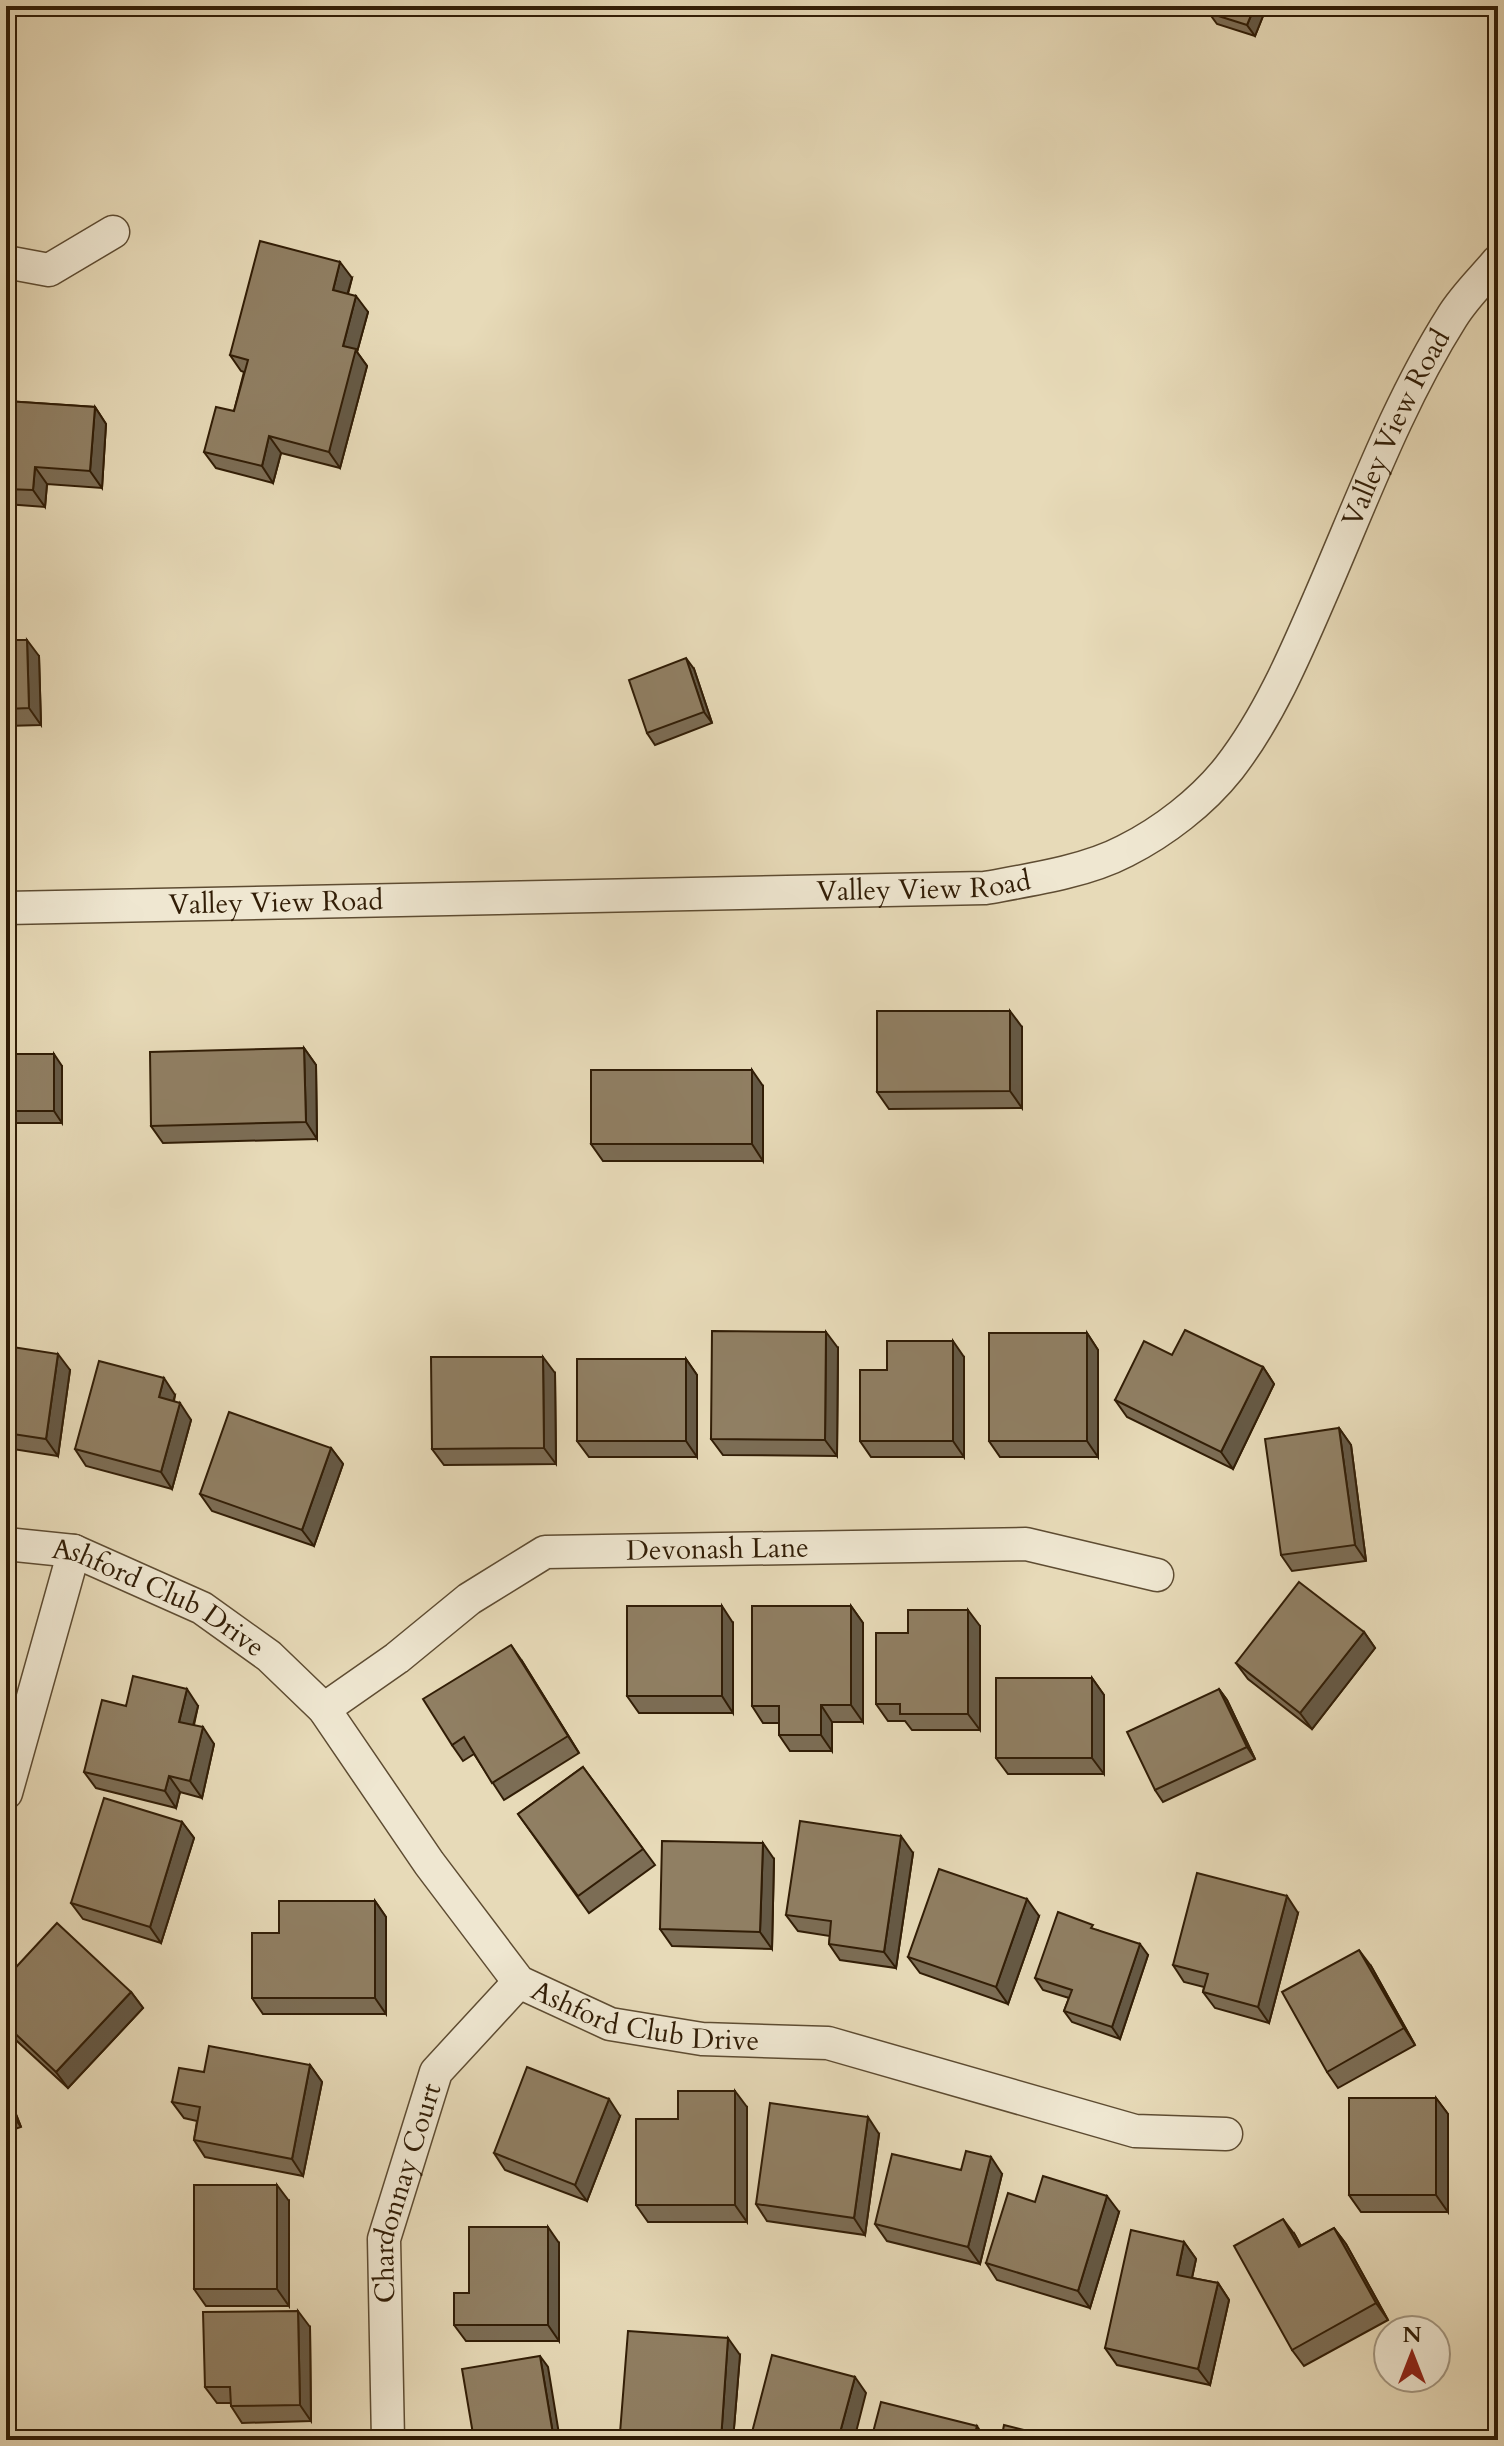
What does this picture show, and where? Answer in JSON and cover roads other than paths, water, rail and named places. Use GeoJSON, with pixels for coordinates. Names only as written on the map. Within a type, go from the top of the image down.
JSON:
{"type":"FeatureCollection","features":[{"type":"Feature","properties":{"kind":"street"},"geometry":{"type":"LineString","coordinates":[[6,262],[49,270],[113,232]]}},
{"type":"Feature","properties":{"kind":"street","name":"Valley View Road"},"geometry":{"type":"LineString","coordinates":[[6,908],[985,888],[1056,875],[1124,852],[1180,816],[1218,779],[1228,769],[1263,714],[1296,652],[1419,375],[1453,314],[1498,261]]}},
{"type":"Feature","properties":{"kind":"street","name":"Ashford Club Drive"},"geometry":{"type":"LineString","coordinates":[[6,1544],[74,1551],[202,1608],[269,1656],[324,1709],[429,1863],[519,1982],[610,2024],[702,2039],[828,2043],[1135,2131],[1226,2134]]}},
{"type":"Feature","properties":{"kind":"street","name":"Devonash Lane"},"geometry":{"type":"LineString","coordinates":[[324,1709],[397,1658],[469,1599],[545,1552],[1026,1544],[1157,1575]]}},
{"type":"Feature","properties":{"kind":"street"},"geometry":{"type":"LineString","coordinates":[[6,1793],[74,1551]]}},
{"type":"Feature","properties":{"kind":"street","name":"Chardonnay Court"},"geometry":{"type":"LineString","coordinates":[[388,2440],[384,2239],[436,2072],[519,1982]]}}]}
